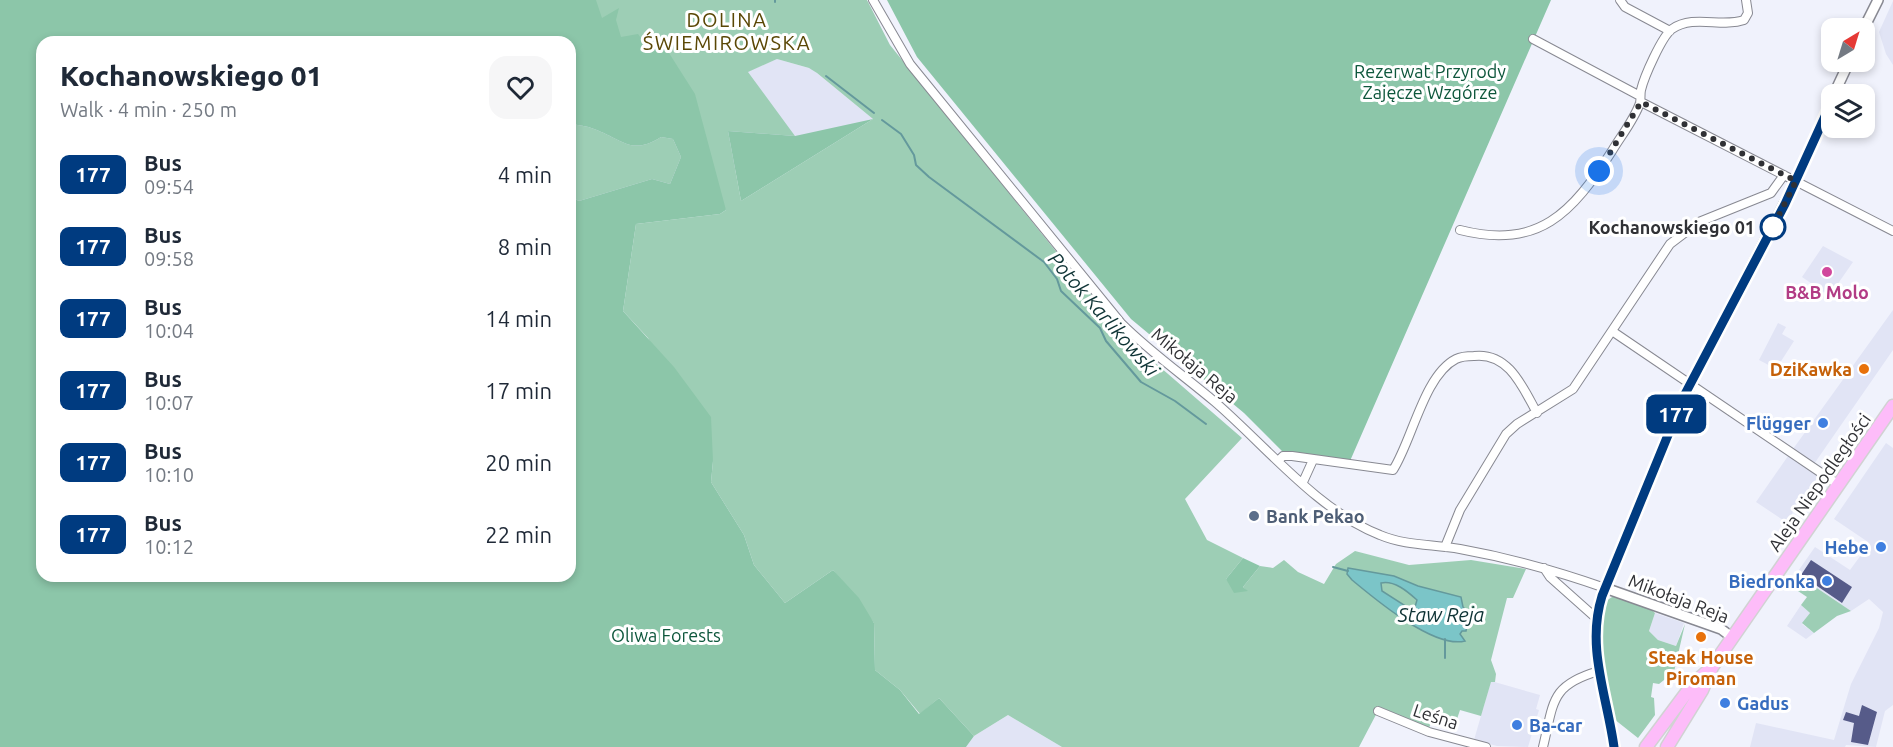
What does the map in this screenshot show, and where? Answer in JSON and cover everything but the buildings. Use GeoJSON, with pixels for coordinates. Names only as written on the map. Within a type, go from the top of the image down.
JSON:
{"type":"FeatureCollection","features":[{"type":"Feature","properties":{"kind":"main road","name":"Aleja Niepodległości"},"geometry":{"type":"LineString","coordinates":[[1646,747],[1693,684],[1712,667],[1893,406]]}},
{"type":"Feature","properties":{"kind":"main road","name":"Aleja Niepodległości"},"geometry":{"type":"LineString","coordinates":[[1667,747],[1702,690],[1712,667]]}},
{"type":"Feature","properties":{"kind":"street","name":"Mikołaja Reja"},"geometry":{"type":"LineString","coordinates":[[873,0],[910,64],[1121,323],[1146,348],[1213,400],[1303,482],[1348,518],[1379,535],[1411,544],[1445,547],[1544,568],[1721,629],[1733,638]]}},
{"type":"Feature","properties":{"kind":"street"},"geometry":{"type":"LineString","coordinates":[[1620,0],[1625,7],[1670,31]]}},
{"type":"Feature","properties":{"kind":"street"},"geometry":{"type":"LineString","coordinates":[[1460,230],[1483,236],[1516,234],[1552,221],[1571,208],[1599,171],[1640,99],[1670,31],[1694,21],[1741,21],[1748,16],[1746,0]]}},
{"type":"Feature","properties":{"kind":"street"},"geometry":{"type":"LineString","coordinates":[[1869,18],[1878,0]]}},
{"type":"Feature","properties":{"kind":"street"},"geometry":{"type":"LineString","coordinates":[[1533,39],[1640,99],[1893,231]]}},
{"type":"Feature","properties":{"kind":"street"},"geometry":{"type":"LineString","coordinates":[[1614,746],[1594,637],[1596,618],[1605,588],[1690,384],[1796,181],[1821,125]]}},
{"type":"Feature","properties":{"kind":"street"},"geometry":{"type":"LineString","coordinates":[[1445,547],[1460,510],[1506,434],[1517,423],[1537,413],[1573,389],[1662,253],[1677,236],[1699,222],[1771,193],[1784,174]]}},
{"type":"Feature","properties":{"kind":"street"},"geometry":{"type":"LineString","coordinates":[[1612,331],[1839,485]]}},
{"type":"Feature","properties":{"kind":"street"},"geometry":{"type":"LineString","coordinates":[[1279,460],[1283,456],[1292,456],[1393,470],[1434,382],[1456,358],[1476,355],[1498,359],[1520,381],[1537,413]]}},
{"type":"Feature","properties":{"kind":"street"},"geometry":{"type":"LineString","coordinates":[[1303,482],[1312,460]]}},
{"type":"Feature","properties":{"kind":"street"},"geometry":{"type":"LineString","coordinates":[[1544,568],[1550,577],[1596,618]]}},
{"type":"Feature","properties":{"kind":"street"},"geometry":{"type":"LineString","coordinates":[[1543,747],[1556,697],[1562,688],[1575,679],[1599,671]]}},
{"type":"Feature","properties":{"kind":"street","name":"Leśna"},"geometry":{"type":"LineString","coordinates":[[1378,711],[1421,729],[1486,747]]}},
{"type":"Feature","properties":{"kind":"shaded area"},"geometry":{"type":"Polygon","coordinates":[[[1893,1],[1893,65],[1886,54],[1879,32],[1893,1]]]}},
{"type":"Feature","properties":{"kind":"shaded area"},"geometry":{"type":"Polygon","coordinates":[[[777,59],[812,69],[873,119],[576,230],[576,105],[626,124],[777,59]]]}},
{"type":"Feature","properties":{"kind":"shaded area"},"geometry":{"type":"Polygon","coordinates":[[[1823,246],[1853,262],[1837,285],[1840,292],[1834,299],[1802,277],[1823,246]]]}},
{"type":"Feature","properties":{"kind":"shaded area"},"geometry":{"type":"Polygon","coordinates":[[[1893,310],[1893,350],[1814,464],[1793,449],[1893,310]]]}},
{"type":"Feature","properties":{"kind":"shaded area"},"geometry":{"type":"Polygon","coordinates":[[[1778,323],[1786,327],[1782,334],[1794,341],[1776,369],[1759,360],[1778,323]]]}},
{"type":"Feature","properties":{"kind":"shaded area"},"geometry":{"type":"Polygon","coordinates":[[[1886,443],[1893,448],[1893,705],[1885,711],[1876,747],[1846,745],[1845,747],[1750,747],[1756,723],[1834,740],[1851,684],[1879,628],[1883,612],[1869,599],[1851,611],[1796,574],[1815,547],[1850,570],[1861,555],[1868,542],[1834,519],[1886,443]]]}},
{"type":"Feature","properties":{"kind":"shaded area"},"geometry":{"type":"Polygon","coordinates":[[[1788,456],[1819,476],[1793,511],[1789,524],[1756,502],[1788,456]]]}},
{"type":"Feature","properties":{"kind":"shaded area"},"geometry":{"type":"Polygon","coordinates":[[[1801,605],[1810,613],[1802,624],[1814,633],[1806,639],[1787,626],[1801,605]]]}},
{"type":"Feature","properties":{"kind":"shaded area"},"geometry":{"type":"Polygon","coordinates":[[[1655,613],[1684,623],[1676,646],[1658,640],[1649,631],[1655,613]]]}},
{"type":"Feature","properties":{"kind":"shaded area"},"geometry":{"type":"Polygon","coordinates":[[[1491,681],[1540,695],[1536,709],[1539,710],[1528,747],[1497,746],[1474,740],[1491,681]]]}},
{"type":"Feature","properties":{"kind":"shaded area"},"geometry":{"type":"Polygon","coordinates":[[[1008,715],[1062,747],[966,747],[974,736],[1008,715]]]}},
{"type":"Feature","properties":{"kind":"green space","name":"Oliwa Forests"},"geometry":{"type":"Polygon","coordinates":[[[0,0],[596,0],[602,18],[619,8],[616,20],[621,37],[638,34],[651,52],[662,42],[695,94],[726,210],[720,214],[636,224],[623,311],[674,367],[711,417],[713,461],[711,482],[744,535],[754,565],[785,603],[833,570],[859,598],[874,623],[875,670],[900,690],[919,714],[939,698],[974,736],[966,747],[0,747],[0,0]]]}},
{"type":"Feature","properties":{"kind":"green space"},"geometry":{"type":"Polygon","coordinates":[[[570,0],[867,0],[890,45],[1108,316],[1138,348],[1242,438],[1185,499],[1207,540],[1243,558],[1226,579],[1247,591],[1243,587],[1260,566],[1273,568],[1284,560],[1298,572],[1324,584],[1336,564],[1355,551],[1409,565],[1471,560],[1526,569],[1513,598],[1507,598],[1491,660],[1496,674],[1495,682],[1491,682],[1481,716],[1460,710],[1456,722],[1434,716],[1429,728],[1380,707],[1359,747],[1062,747],[1008,715],[974,736],[939,698],[920,714],[900,690],[875,670],[874,623],[833,570],[785,603],[754,565],[744,535],[711,482],[713,461],[648,338],[623,311],[636,224],[720,214],[726,210],[570,0]],[[777,59],[748,72],[795,136],[728,131],[741,201],[873,119],[809,68],[777,59]]]}},
{"type":"Feature","properties":{"kind":"green space","name":"Rezerwat Przyrody Zajęcze Wzgórze"},"geometry":{"type":"Polygon","coordinates":[[[887,0],[1551,0],[1350,461],[1283,452],[1244,413],[1131,319],[917,57],[887,0]]]}},
{"type":"Feature","properties":{"kind":"green space"},"geometry":{"type":"Polygon","coordinates":[[[873,119],[741,201],[728,131],[795,136],[873,119]]]}},
{"type":"Feature","properties":{"kind":"green space"},"geometry":{"type":"Polygon","coordinates":[[[576,125],[591,128],[627,144],[642,145],[661,137],[673,139],[681,157],[670,184],[652,179],[579,201],[576,200],[576,125]]]}},
{"type":"Feature","properties":{"kind":"green space"},"geometry":{"type":"Polygon","coordinates":[[[1243,558],[1260,566],[1243,587],[1248,591],[1234,593],[1226,579],[1243,558]]]}},
{"type":"Feature","properties":{"kind":"green space"},"geometry":{"type":"Polygon","coordinates":[[[1796,574],[1851,611],[1837,616],[1814,633],[1802,623],[1810,613],[1801,605],[1807,597],[1789,585],[1796,574]]]}},
{"type":"Feature","properties":{"kind":"green space"},"geometry":{"type":"Polygon","coordinates":[[[1615,595],[1649,607],[1655,613],[1649,631],[1658,640],[1676,646],[1685,624],[1674,672],[1659,684],[1653,683],[1651,697],[1654,698],[1655,715],[1638,738],[1614,719],[1604,675],[1600,645],[1602,615],[1606,601],[1615,595]]]}},
{"type":"Feature","properties":{"kind":"water","name":"Staw Reja"},"geometry":{"type":"Polygon","coordinates":[[[1348,568],[1394,576],[1418,586],[1461,597],[1463,607],[1469,614],[1466,631],[1460,634],[1465,641],[1438,638],[1405,621],[1347,574],[1348,568]],[[1386,582],[1381,583],[1382,591],[1410,609],[1415,607],[1417,600],[1400,587],[1386,582]]]}},
{"type":"Feature","properties":{"kind":"waterway","name":"Potok Karlikowski"},"geometry":{"type":"LineString","coordinates":[[826,76],[874,113]]}},
{"type":"Feature","properties":{"kind":"waterway","name":"Potok Karlikowski"},"geometry":{"type":"LineString","coordinates":[[882,120],[901,134],[914,155],[916,165],[929,177],[1044,262],[1057,279],[1061,291],[1100,328],[1106,341],[1141,382],[1175,401],[1206,424]]}},
{"type":"Feature","properties":{"kind":"waterway","name":"Potok Karlikowski"},"geometry":{"type":"LineString","coordinates":[[1333,567],[1348,571]]}},
{"type":"Feature","properties":{"kind":"waterway"},"geometry":{"type":"LineString","coordinates":[[1445,639],[1445,658]]}},
{"type":"Feature","properties":{"kind":"bus line","name":"177"},"geometry":{"type":"LineString","coordinates":[[1614,747],[1594,637],[1602,596],[1684,396],[1785,204],[1821,125]]}},
{"type":"Feature","properties":{"kind":"place","name":"Kochanowskiego 01"},"geometry":{"type":"Point","coordinates":[1773,227]}},
{"type":"Feature","properties":{"kind":"place","name":"B&B Molo"},"geometry":{"type":"Point","coordinates":[1827,272]}},
{"type":"Feature","properties":{"kind":"place","name":"DziKawka"},"geometry":{"type":"Point","coordinates":[1864,369]}},
{"type":"Feature","properties":{"kind":"place","name":"Flügger"},"geometry":{"type":"Point","coordinates":[1823,423]}},
{"type":"Feature","properties":{"kind":"place","name":"Bank Pekao"},"geometry":{"type":"Point","coordinates":[1254,516]}},
{"type":"Feature","properties":{"kind":"place","name":"Hebe"},"geometry":{"type":"Point","coordinates":[1881,547]}},
{"type":"Feature","properties":{"kind":"place","name":"Biedronka"},"geometry":{"type":"Point","coordinates":[1827,581]}},
{"type":"Feature","properties":{"kind":"place","name":"Steak House Piroman"},"geometry":{"type":"Point","coordinates":[1701,637]}},
{"type":"Feature","properties":{"kind":"place","name":"Gadus"},"geometry":{"type":"Point","coordinates":[1725,703]}},
{"type":"Feature","properties":{"kind":"place","name":"Ba-car"},"geometry":{"type":"Point","coordinates":[1517,725]}},
{"type":"Feature","properties":{"kind":"district","name":"DOLINA ŚWIEMIROWSKA"},"geometry":{"type":"Point","coordinates":[727,30]}},
{"type":"Feature","properties":{"kind":"route"},"geometry":{"type":"LineString","coordinates":[[1599,171],[1641,102],[1796,181],[1773,227]]}}]}
